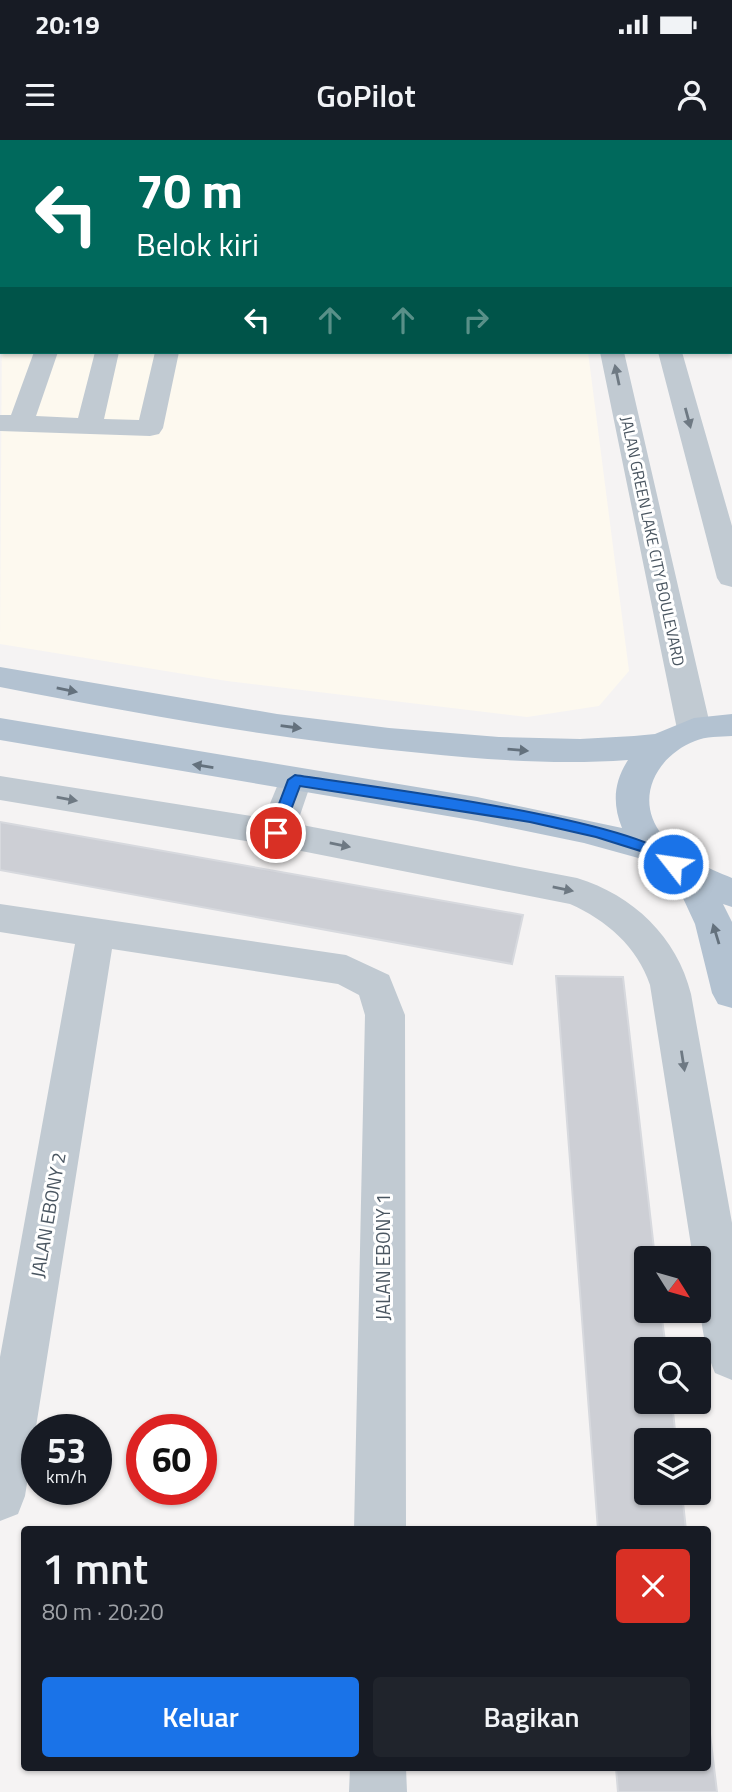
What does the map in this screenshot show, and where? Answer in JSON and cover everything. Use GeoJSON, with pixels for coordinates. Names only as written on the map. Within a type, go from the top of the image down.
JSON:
{"type":"FeatureCollection","features":[{"type":"Feature","properties":{"kind":"main road"},"geometry":{"type":"LineString","coordinates":[[0,677],[170,710],[378,738],[539,751],[627,750],[661,744],[694,729],[732,725]]}},
{"type":"Feature","properties":{"kind":"main road"},"geometry":{"type":"LineString","coordinates":[[0,729],[127,754],[530,817],[597,832],[655,850]]}},
{"type":"Feature","properties":{"kind":"main road"},"geometry":{"type":"LineString","coordinates":[[661,744],[640,765],[631,792],[636,822],[655,850],[691,877],[732,893]]}},
{"type":"Feature","properties":{"kind":"main road"},"geometry":{"type":"LineString","coordinates":[[691,877],[714,924],[732,993]]}},
{"type":"Feature","properties":{"kind":"street"},"geometry":{"type":"LineString","coordinates":[[45,354],[11,423],[150,428],[167,354]]}},
{"type":"Feature","properties":{"kind":"street"},"geometry":{"type":"LineString","coordinates":[[89,426],[107,354]]}},
{"type":"Feature","properties":{"kind":"street","name":"JALAN GREEN LAKE CITY BOULEVARD"},"geometry":{"type":"LineString","coordinates":[[612,354],[694,729]]}},
{"type":"Feature","properties":{"kind":"street"},"geometry":{"type":"LineString","coordinates":[[671,354],[732,578]]}},
{"type":"Feature","properties":{"kind":"street"},"geometry":{"type":"LineString","coordinates":[[704,480],[732,479]]}},
{"type":"Feature","properties":{"kind":"street"},"geometry":{"type":"LineString","coordinates":[[276,833],[295,780]]}},
{"type":"Feature","properties":{"kind":"street"},"geometry":{"type":"LineString","coordinates":[[0,788],[276,833],[577,892],[603,902],[623,917],[646,943],[666,974],[676,1013],[732,1357]]}},
{"type":"Feature","properties":{"kind":"street"},"geometry":{"type":"LineString","coordinates":[[0,918],[96,933]]}},
{"type":"Feature","properties":{"kind":"street","name":"JALAN EBONY 1"},"geometry":{"type":"LineString","coordinates":[[96,933],[346,970],[374,986],[385,1016],[380,1526]]}},
{"type":"Feature","properties":{"kind":"street","name":"JALAN EBONY 2"},"geometry":{"type":"LineString","coordinates":[[0,1496],[96,933]]}},
{"type":"Feature","properties":{"kind":"street"},"geometry":{"type":"LineString","coordinates":[[378,1771],[378,1792]]}},
{"type":"Feature","properties":{"kind":"shaded area"},"geometry":{"type":"Polygon","coordinates":[[[2,354],[588,354],[629,671],[599,706],[527,717],[227,681],[0,644],[2,354]]]}},
{"type":"Feature","properties":{"kind":"building"},"geometry":{"type":"Polygon","coordinates":[[[0,822],[523,915],[512,964],[0,870],[0,822]]]}},
{"type":"Feature","properties":{"kind":"building"},"geometry":{"type":"Polygon","coordinates":[[[556,976],[623,977],[654,1246],[634,1246],[634,1323],[663,1323],[664,1337],[634,1337],[634,1414],[673,1414],[675,1428],[634,1428],[634,1505],[683,1505],[686,1526],[598,1526],[556,976]]]}},
{"type":"Feature","properties":{"kind":"building"},"geometry":{"type":"Polygon","coordinates":[[[711,1742],[717,1792],[618,1792],[616,1771],[711,1771],[711,1742]]]}},
{"type":"Feature","properties":{"kind":"route"},"geometry":{"type":"LineString","coordinates":[[276,833],[295,780],[530,817],[597,832],[655,850],[673,864]]}}]}
